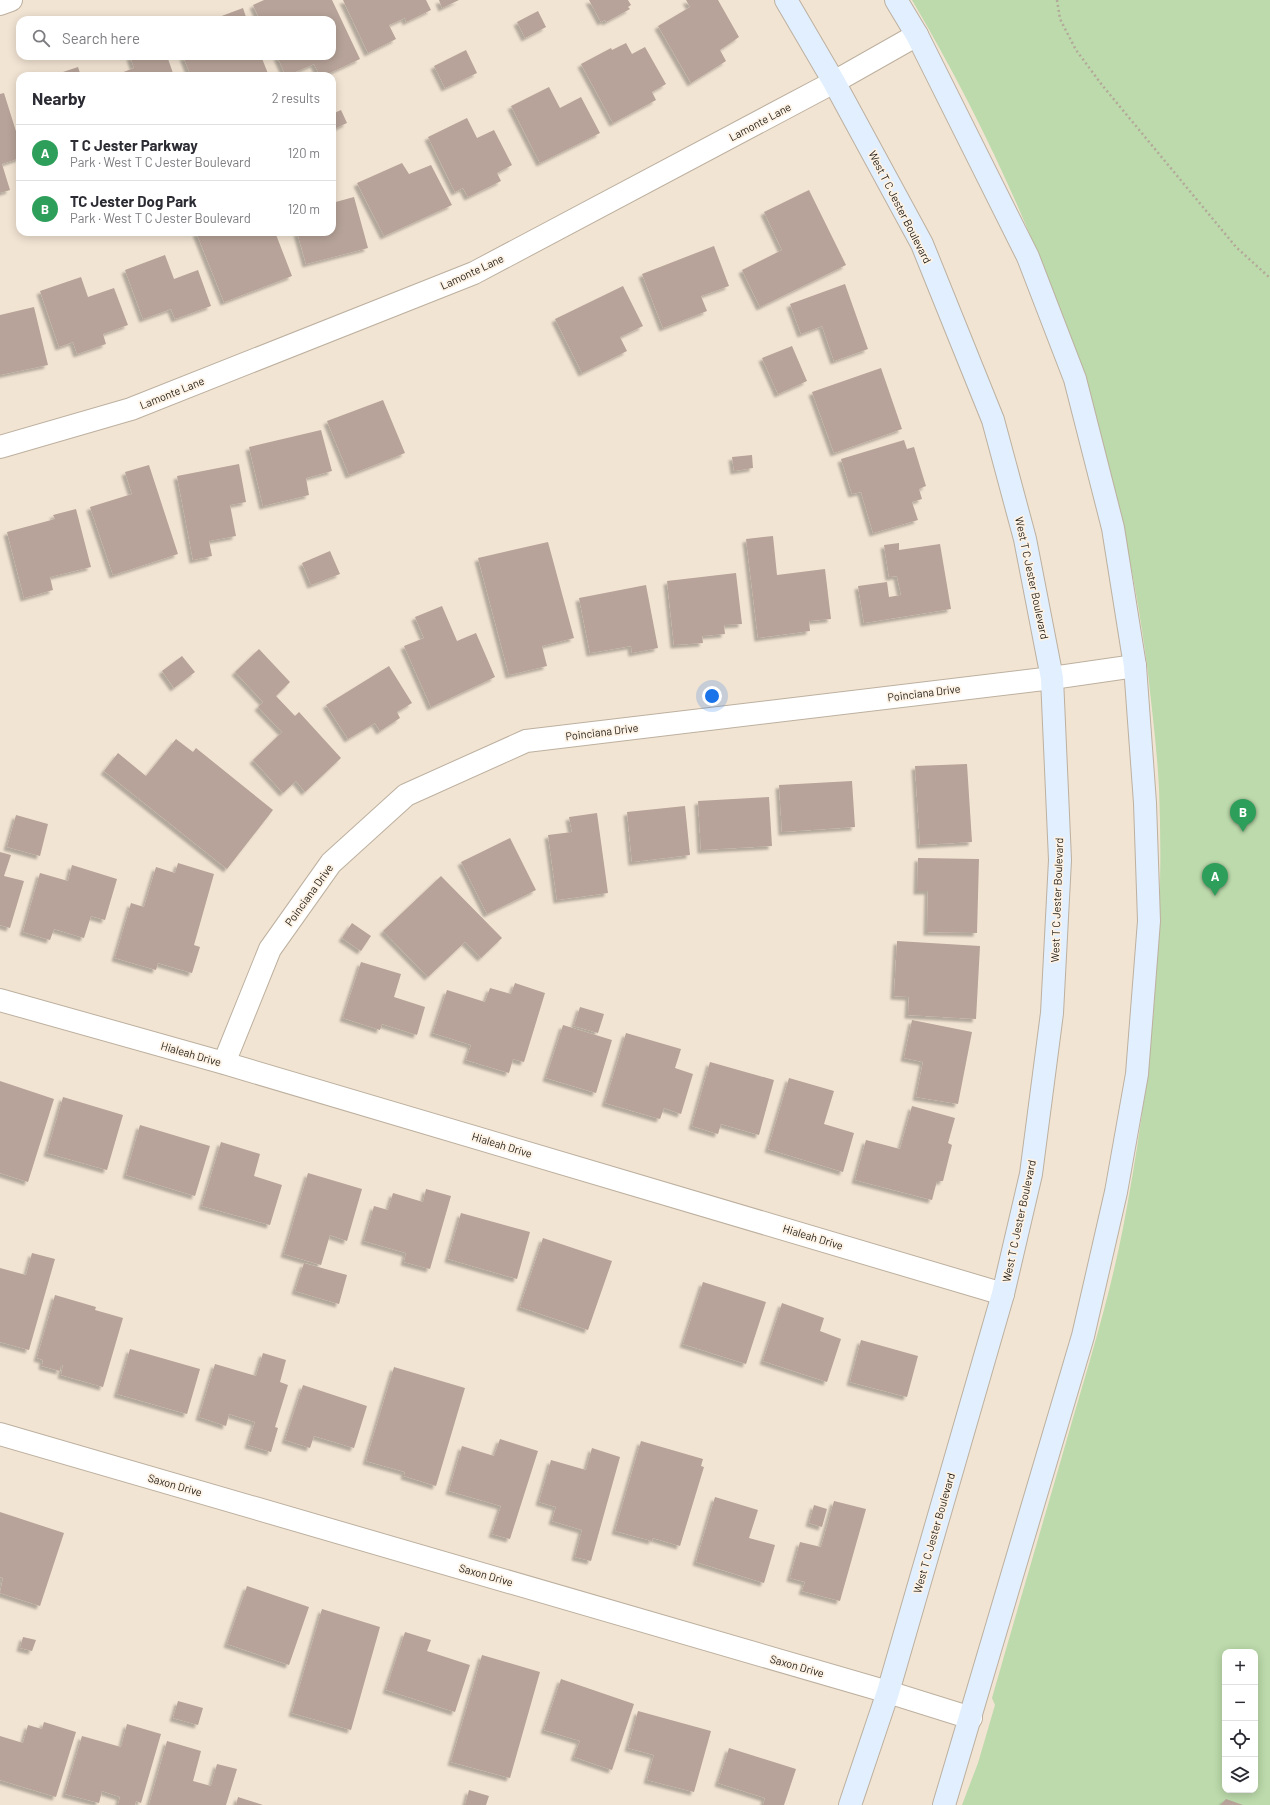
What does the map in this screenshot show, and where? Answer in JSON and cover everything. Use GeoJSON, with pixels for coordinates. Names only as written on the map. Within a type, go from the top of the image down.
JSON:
{"type":"FeatureCollection","features":[{"type":"Feature","properties":{"kind":"main road","name":"West T C Jester Boulevard"},"geometry":{"type":"LineString","coordinates":[[786,0],[834,82],[922,244],[993,420],[1025,539],[1052,678],[1060,860],[1052,1012],[1031,1174],[1004,1294],[888,1692],[850,1805]]}},
{"type":"Feature","properties":{"kind":"main road"},"geometry":{"type":"LineString","coordinates":[[896,0],[918,35],[1028,257],[1075,379],[1113,528],[1135,666],[1145,803],[1149,921],[1137,1074],[1116,1192],[1082,1336],[971,1718],[944,1805]]}},
{"type":"Feature","properties":{"kind":"street"},"geometry":{"type":"LineString","coordinates":[[0,4],[11,0]]}},
{"type":"Feature","properties":{"kind":"street","name":"Lamonte Lane"},"geometry":{"type":"LineString","coordinates":[[0,447],[131,409],[474,273],[834,82],[918,35]]}},
{"type":"Feature","properties":{"kind":"street","name":"Poinciana Drive"},"geometry":{"type":"LineString","coordinates":[[224,1063],[270,949],[332,863],[406,795],[526,741],[1052,678],[1135,666]]}},
{"type":"Feature","properties":{"kind":"street","name":"Hialeah Drive"},"geometry":{"type":"LineString","coordinates":[[0,1000],[224,1063],[1004,1294]]}},
{"type":"Feature","properties":{"kind":"street","name":"Saxon Drive"},"geometry":{"type":"LineString","coordinates":[[0,1434],[888,1692],[971,1718]]}},
{"type":"Feature","properties":{"kind":"path"},"geometry":{"type":"LineString","coordinates":[[1058,0],[1060,19],[1076,50],[1098,79],[1236,247],[1270,278]]}},
{"type":"Feature","properties":{"kind":"green space"},"geometry":{"type":"Polygon","coordinates":[[[912,0],[1270,0],[1270,1805],[962,1805],[978,1763],[995,1705],[992,1698],[1099,1327],[1123,1228],[1133,1174],[1148,1064],[1158,954],[1160,899],[1159,788],[1148,673],[1134,584],[1116,496],[1092,409],[1064,324],[1032,241],[996,159],[956,79],[912,0]]]}},
{"type":"Feature","properties":{"kind":"building"},"geometry":{"type":"Polygon","coordinates":[[[264,0],[332,0],[360,59],[332,72],[318,72],[314,64],[295,72],[284,72],[279,60],[336,60],[336,16],[258,16],[253,5],[264,0]]]}},
{"type":"Feature","properties":{"kind":"building"},"geometry":{"type":"Polygon","coordinates":[[[343,0],[426,0],[431,10],[406,22],[405,18],[389,25],[396,39],[368,53],[343,0]]]}},
{"type":"Feature","properties":{"kind":"building"},"geometry":{"type":"Polygon","coordinates":[[[439,0],[459,0],[442,8],[439,0]]]}},
{"type":"Feature","properties":{"kind":"building"},"geometry":{"type":"Polygon","coordinates":[[[589,0],[628,0],[631,5],[628,7],[630,9],[606,22],[605,20],[601,22],[589,0]]]}},
{"type":"Feature","properties":{"kind":"building"},"geometry":{"type":"Polygon","coordinates":[[[686,0],[718,0],[739,37],[720,50],[726,61],[691,83],[658,26],[690,7],[686,0]]]}},
{"type":"Feature","properties":{"kind":"building"},"geometry":{"type":"Polygon","coordinates":[[[243,8],[246,16],[222,16],[243,8]]]}},
{"type":"Feature","properties":{"kind":"building"},"geometry":{"type":"Polygon","coordinates":[[[538,11],[546,27],[525,38],[517,22],[538,11]]]}},
{"type":"Feature","properties":{"kind":"building"},"geometry":{"type":"Polygon","coordinates":[[[626,43],[632,54],[645,47],[666,84],[652,92],[656,100],[613,123],[581,64],[611,48],[612,50],[626,43]]]}},
{"type":"Feature","properties":{"kind":"building"},"geometry":{"type":"Polygon","coordinates":[[[466,50],[477,73],[445,88],[434,66],[466,50]]]}},
{"type":"Feature","properties":{"kind":"building"},"geometry":{"type":"Polygon","coordinates":[[[131,60],[168,60],[173,72],[124,72],[134,68],[131,60]]]}},
{"type":"Feature","properties":{"kind":"building"},"geometry":{"type":"Polygon","coordinates":[[[185,60],[263,60],[267,72],[189,72],[185,60]]]}},
{"type":"Feature","properties":{"kind":"building"},"geometry":{"type":"Polygon","coordinates":[[[78,67],[80,72],[63,72],[78,67]]]}},
{"type":"Feature","properties":{"kind":"building"},"geometry":{"type":"Polygon","coordinates":[[[549,87],[560,108],[581,97],[600,133],[540,163],[511,106],[549,87]]]}},
{"type":"Feature","properties":{"kind":"building"},"geometry":{"type":"Polygon","coordinates":[[[4,93],[16,131],[16,159],[2,164],[10,190],[0,193],[0,94],[4,93]]]}},
{"type":"Feature","properties":{"kind":"building"},"geometry":{"type":"Polygon","coordinates":[[[341,110],[347,123],[336,128],[336,112],[341,110]]]}},
{"type":"Feature","properties":{"kind":"building"},"geometry":{"type":"Polygon","coordinates":[[[467,118],[477,138],[494,130],[512,165],[497,173],[501,181],[468,197],[463,188],[455,192],[428,137],[467,118]]]}},
{"type":"Feature","properties":{"kind":"building"},"geometry":{"type":"Polygon","coordinates":[[[402,163],[409,174],[431,165],[452,205],[384,236],[357,183],[402,163]]]}},
{"type":"Feature","properties":{"kind":"building"},"geometry":{"type":"Polygon","coordinates":[[[809,190],[846,265],[760,307],[742,270],[782,250],[764,212],[809,190]]]}},
{"type":"Feature","properties":{"kind":"building"},"geometry":{"type":"Polygon","coordinates":[[[354,197],[368,248],[306,264],[298,236],[336,236],[336,202],[354,197]]]}},
{"type":"Feature","properties":{"kind":"building"},"geometry":{"type":"Polygon","coordinates":[[[198,236],[277,236],[292,276],[224,302],[198,236]]]}},
{"type":"Feature","properties":{"kind":"building"},"geometry":{"type":"Polygon","coordinates":[[[714,246],[729,286],[701,296],[707,311],[663,328],[642,274],[714,246]]]}},
{"type":"Feature","properties":{"kind":"building"},"geometry":{"type":"Polygon","coordinates":[[[165,255],[174,279],[198,270],[211,306],[175,319],[171,309],[143,319],[125,270],[165,255]]]}},
{"type":"Feature","properties":{"kind":"building"},"geometry":{"type":"Polygon","coordinates":[[[81,277],[88,297],[114,288],[128,325],[103,334],[106,344],[77,354],[73,342],[59,347],[40,291],[81,277]]]}},
{"type":"Feature","properties":{"kind":"building"},"geometry":{"type":"Polygon","coordinates":[[[845,284],[868,349],[834,361],[822,326],[801,334],[790,304],[845,284]]]}},
{"type":"Feature","properties":{"kind":"building"},"geometry":{"type":"Polygon","coordinates":[[[623,286],[643,326],[620,337],[627,351],[582,373],[555,319],[623,286]]]}},
{"type":"Feature","properties":{"kind":"building"},"geometry":{"type":"Polygon","coordinates":[[[34,307],[48,365],[0,375],[0,315],[34,307]]]}},
{"type":"Feature","properties":{"kind":"building"},"geometry":{"type":"Polygon","coordinates":[[[792,346],[807,381],[778,394],[762,358],[792,346]]]}},
{"type":"Feature","properties":{"kind":"building"},"geometry":{"type":"Polygon","coordinates":[[[881,368],[902,429],[834,453],[812,392],[881,368]]]}},
{"type":"Feature","properties":{"kind":"building"},"geometry":{"type":"Polygon","coordinates":[[[383,400],[405,453],[349,475],[327,421],[383,400]]]}},
{"type":"Feature","properties":{"kind":"building"},"geometry":{"type":"Polygon","coordinates":[[[321,430],[332,471],[306,478],[309,495],[263,506],[249,447],[321,430]]]}},
{"type":"Feature","properties":{"kind":"building"},"geometry":{"type":"Polygon","coordinates":[[[904,440],[907,449],[914,447],[926,486],[919,489],[922,499],[912,502],[918,520],[873,533],[861,492],[852,494],[841,459],[904,440]]]}},
{"type":"Feature","properties":{"kind":"building"},"geometry":{"type":"Polygon","coordinates":[[[752,455],[753,468],[734,471],[732,457],[752,455]]]}},
{"type":"Feature","properties":{"kind":"building"},"geometry":{"type":"Polygon","coordinates":[[[239,464],[246,502],[230,505],[236,536],[209,541],[212,556],[193,560],[177,476],[239,464]]]}},
{"type":"Feature","properties":{"kind":"building"},"geometry":{"type":"Polygon","coordinates":[[[149,465],[178,554],[113,575],[90,507],[132,494],[125,472],[149,465]]]}},
{"type":"Feature","properties":{"kind":"building"},"geometry":{"type":"Polygon","coordinates":[[[76,509],[91,567],[50,577],[53,590],[24,598],[7,532],[55,519],[53,515],[76,509]]]}},
{"type":"Feature","properties":{"kind":"building"},"geometry":{"type":"Polygon","coordinates":[[[773,536],[777,575],[825,569],[831,619],[809,621],[810,631],[758,638],[746,539],[773,536]]]}},
{"type":"Feature","properties":{"kind":"building"},"geometry":{"type":"Polygon","coordinates":[[[548,542],[574,638],[542,646],[547,666],[509,675],[478,558],[548,542]]]}},
{"type":"Feature","properties":{"kind":"building"},"geometry":{"type":"Polygon","coordinates":[[[899,543],[899,550],[940,544],[951,609],[864,623],[858,586],[887,582],[889,597],[901,595],[897,576],[889,577],[884,545],[899,543]]]}},
{"type":"Feature","properties":{"kind":"building"},"geometry":{"type":"Polygon","coordinates":[[[330,551],[340,574],[311,585],[302,563],[330,551]]]}},
{"type":"Feature","properties":{"kind":"building"},"geometry":{"type":"Polygon","coordinates":[[[736,573],[742,624],[724,625],[725,634],[702,636],[703,643],[674,645],[667,581],[736,573]]]}},
{"type":"Feature","properties":{"kind":"building"},"geometry":{"type":"Polygon","coordinates":[[[646,585],[658,648],[632,653],[631,646],[590,653],[579,598],[646,585]]]}},
{"type":"Feature","properties":{"kind":"building"},"geometry":{"type":"Polygon","coordinates":[[[442,606],[457,641],[476,633],[495,677],[431,707],[404,646],[424,638],[415,617],[442,606]]]}},
{"type":"Feature","properties":{"kind":"building"},"geometry":{"type":"Polygon","coordinates":[[[259,649],[290,682],[276,696],[295,716],[299,712],[341,758],[305,792],[296,781],[283,793],[253,760],[282,732],[258,707],[263,702],[235,672],[259,649]]]}},
{"type":"Feature","properties":{"kind":"building"},"geometry":{"type":"Polygon","coordinates":[[[182,656],[195,672],[174,688],[162,671],[182,656]]]}},
{"type":"Feature","properties":{"kind":"building"},"geometry":{"type":"Polygon","coordinates":[[[389,666],[412,703],[397,712],[400,718],[380,731],[375,723],[348,739],[326,705],[389,666]]]}},
{"type":"Feature","properties":{"kind":"building"},"geometry":{"type":"Polygon","coordinates":[[[176,739],[193,752],[196,748],[273,810],[227,869],[104,771],[118,753],[146,776],[176,739]]]}},
{"type":"Feature","properties":{"kind":"building"},"geometry":{"type":"Polygon","coordinates":[[[967,764],[972,842],[920,845],[915,766],[967,764]]]}},
{"type":"Feature","properties":{"kind":"building"},"geometry":{"type":"Polygon","coordinates":[[[852,781],[855,827],[782,832],[779,785],[852,781]]]}},
{"type":"Feature","properties":{"kind":"building"},"geometry":{"type":"Polygon","coordinates":[[[769,797],[772,846],[701,850],[698,801],[769,797]]]}},
{"type":"Feature","properties":{"kind":"building"},"geometry":{"type":"Polygon","coordinates":[[[685,806],[690,855],[632,862],[627,812],[685,806]]]}},
{"type":"Feature","properties":{"kind":"building"},"geometry":{"type":"Polygon","coordinates":[[[597,813],[608,893],[557,900],[548,835],[572,832],[569,817],[597,813]]]}},
{"type":"Feature","properties":{"kind":"building"},"geometry":{"type":"Polygon","coordinates":[[[16,815],[48,824],[40,856],[7,847],[16,815]]]}},
{"type":"Feature","properties":{"kind":"building"},"geometry":{"type":"Polygon","coordinates":[[[510,838],[536,890],[487,914],[461,862],[510,838]]]}},
{"type":"Feature","properties":{"kind":"building"},"geometry":{"type":"Polygon","coordinates":[[[0,852],[11,855],[4,876],[24,881],[10,928],[0,925],[0,852]]]}},
{"type":"Feature","properties":{"kind":"building"},"geometry":{"type":"Polygon","coordinates":[[[918,858],[979,859],[977,933],[927,932],[928,891],[917,891],[918,858]]]}},
{"type":"Feature","properties":{"kind":"building"},"geometry":{"type":"Polygon","coordinates":[[[178,863],[214,874],[194,945],[200,947],[192,973],[158,963],[156,970],[115,958],[131,903],[144,907],[156,867],[175,873],[178,863]]]}},
{"type":"Feature","properties":{"kind":"building"},"geometry":{"type":"Polygon","coordinates":[[[72,865],[117,879],[105,920],[91,916],[84,938],[54,929],[50,940],[23,932],[40,873],[68,881],[72,865]]]}},
{"type":"Feature","properties":{"kind":"building"},"geometry":{"type":"Polygon","coordinates":[[[441,876],[502,938],[481,958],[465,942],[428,977],[383,931],[441,876]]]}},
{"type":"Feature","properties":{"kind":"building"},"geometry":{"type":"Polygon","coordinates":[[[352,923],[371,936],[361,951],[342,938],[352,923]]]}},
{"type":"Feature","properties":{"kind":"building"},"geometry":{"type":"Polygon","coordinates":[[[897,941],[980,946],[976,1019],[908,1015],[909,997],[894,996],[897,941]]]}},
{"type":"Feature","properties":{"kind":"building"},"geometry":{"type":"Polygon","coordinates":[[[361,962],[401,974],[394,997],[425,1007],[417,1035],[382,1024],[380,1030],[343,1018],[361,962]]]}},
{"type":"Feature","properties":{"kind":"building"},"geometry":{"type":"Polygon","coordinates":[[[515,983],[545,993],[524,1062],[513,1059],[509,1073],[466,1060],[471,1045],[433,1033],[447,990],[485,1002],[490,988],[511,994],[515,983]]]}},
{"type":"Feature","properties":{"kind":"building"},"geometry":{"type":"Polygon","coordinates":[[[580,1007],[604,1014],[598,1033],[574,1026],[580,1007]]]}},
{"type":"Feature","properties":{"kind":"building"},"geometry":{"type":"Polygon","coordinates":[[[912,1020],[972,1032],[958,1104],[916,1097],[923,1062],[904,1058],[912,1020]]]}},
{"type":"Feature","properties":{"kind":"building"},"geometry":{"type":"Polygon","coordinates":[[[563,1025],[612,1040],[596,1093],[546,1078],[563,1025]]]}},
{"type":"Feature","properties":{"kind":"building"},"geometry":{"type":"Polygon","coordinates":[[[626,1033],[681,1049],[675,1068],[693,1074],[681,1114],[664,1108],[660,1119],[605,1103],[626,1033]]]}},
{"type":"Feature","properties":{"kind":"building"},"geometry":{"type":"Polygon","coordinates":[[[710,1062],[774,1080],[759,1135],[721,1124],[718,1134],[692,1126],[710,1062]]]}},
{"type":"Feature","properties":{"kind":"building"},"geometry":{"type":"Polygon","coordinates":[[[789,1078],[834,1091],[824,1124],[854,1133],[843,1172],[768,1149],[789,1078]]]}},
{"type":"Feature","properties":{"kind":"building"},"geometry":{"type":"Polygon","coordinates":[[[0,1081],[54,1099],[28,1182],[0,1173],[0,1081]]]}},
{"type":"Feature","properties":{"kind":"building"},"geometry":{"type":"Polygon","coordinates":[[[63,1097],[123,1115],[107,1170],[47,1153],[63,1097]]]}},
{"type":"Feature","properties":{"kind":"building"},"geometry":{"type":"Polygon","coordinates":[[[912,1106],[955,1118],[948,1143],[952,1145],[943,1181],[937,1181],[932,1200],[855,1180],[866,1140],[900,1149],[912,1106]]]}},
{"type":"Feature","properties":{"kind":"building"},"geometry":{"type":"Polygon","coordinates":[[[140,1125],[210,1146],[195,1196],[126,1175],[140,1125]]]}},
{"type":"Feature","properties":{"kind":"building"},"geometry":{"type":"Polygon","coordinates":[[[221,1142],[260,1154],[254,1176],[282,1185],[270,1225],[202,1206],[221,1142]]]}},
{"type":"Feature","properties":{"kind":"building"},"geometry":{"type":"Polygon","coordinates":[[[308,1173],[362,1189],[347,1241],[330,1235],[321,1265],[284,1254],[308,1173]]]}},
{"type":"Feature","properties":{"kind":"building"},"geometry":{"type":"Polygon","coordinates":[[[426,1189],[451,1196],[430,1269],[404,1262],[406,1253],[364,1241],[374,1206],[388,1210],[393,1193],[423,1202],[426,1189]]]}},
{"type":"Feature","properties":{"kind":"building"},"geometry":{"type":"Polygon","coordinates":[[[461,1213],[530,1232],[517,1279],[448,1259],[461,1213]]]}},
{"type":"Feature","properties":{"kind":"building"},"geometry":{"type":"Polygon","coordinates":[[[543,1238],[612,1261],[588,1330],[520,1307],[543,1238]]]}},
{"type":"Feature","properties":{"kind":"building"},"geometry":{"type":"Polygon","coordinates":[[[32,1253],[55,1259],[29,1350],[0,1342],[0,1268],[26,1275],[32,1253]]]}},
{"type":"Feature","properties":{"kind":"building"},"geometry":{"type":"Polygon","coordinates":[[[304,1263],[347,1275],[339,1304],[295,1291],[304,1263]]]}},
{"type":"Feature","properties":{"kind":"building"},"geometry":{"type":"Polygon","coordinates":[[[703,1282],[766,1302],[746,1364],[683,1344],[703,1282]]]}},
{"type":"Feature","properties":{"kind":"building"},"geometry":{"type":"Polygon","coordinates":[[[55,1295],[96,1307],[95,1310],[123,1318],[103,1387],[61,1375],[63,1365],[61,1365],[60,1371],[42,1366],[43,1360],[37,1358],[55,1295]]]}},
{"type":"Feature","properties":{"kind":"building"},"geometry":{"type":"Polygon","coordinates":[[[782,1303],[824,1318],[820,1331],[841,1339],[827,1382],[763,1361],[782,1303]]]}},
{"type":"Feature","properties":{"kind":"building"},"geometry":{"type":"Polygon","coordinates":[[[861,1340],[918,1356],[907,1397],[850,1382],[861,1340]]]}},
{"type":"Feature","properties":{"kind":"building"},"geometry":{"type":"Polygon","coordinates":[[[130,1349],[200,1369],[187,1414],[117,1394],[130,1349]]]}},
{"type":"Feature","properties":{"kind":"building"},"geometry":{"type":"Polygon","coordinates":[[[263,1353],[286,1360],[280,1382],[288,1385],[275,1427],[278,1428],[271,1452],[248,1445],[255,1422],[229,1414],[226,1426],[199,1417],[215,1364],[256,1376],[263,1353]]]}},
{"type":"Feature","properties":{"kind":"building"},"geometry":{"type":"Polygon","coordinates":[[[394,1367],[465,1388],[436,1486],[404,1476],[405,1472],[366,1461],[394,1367]]]}},
{"type":"Feature","properties":{"kind":"building"},"geometry":{"type":"Polygon","coordinates":[[[303,1385],[367,1406],[354,1448],[314,1436],[310,1448],[285,1440],[303,1385]]]}},
{"type":"Feature","properties":{"kind":"building"},"geometry":{"type":"Polygon","coordinates":[[[500,1439],[538,1451],[510,1539],[492,1534],[501,1506],[449,1491],[462,1446],[494,1456],[500,1439]]]}},
{"type":"Feature","properties":{"kind":"building"},"geometry":{"type":"Polygon","coordinates":[[[641,1441],[703,1459],[701,1466],[704,1467],[680,1546],[653,1538],[652,1541],[615,1531],[641,1441]]]}},
{"type":"Feature","properties":{"kind":"building"},"geometry":{"type":"Polygon","coordinates":[[[592,1448],[620,1457],[591,1561],[575,1557],[582,1530],[552,1521],[556,1507],[539,1502],[551,1460],[586,1470],[592,1448]]]}},
{"type":"Feature","properties":{"kind":"building"},"geometry":{"type":"Polygon","coordinates":[[[715,1497],[758,1510],[749,1538],[775,1545],[764,1583],[696,1562],[715,1497]]]}},
{"type":"Feature","properties":{"kind":"building"},"geometry":{"type":"Polygon","coordinates":[[[834,1501],[866,1509],[840,1601],[802,1591],[805,1582],[790,1578],[800,1542],[821,1547],[834,1501]]]}},
{"type":"Feature","properties":{"kind":"building"},"geometry":{"type":"Polygon","coordinates":[[[814,1505],[827,1509],[822,1527],[809,1523],[814,1505]]]}},
{"type":"Feature","properties":{"kind":"building"},"geometry":{"type":"Polygon","coordinates":[[[0,1512],[64,1533],[40,1606],[0,1593],[3,1578],[0,1577],[0,1512]]]}},
{"type":"Feature","properties":{"kind":"building"},"geometry":{"type":"Polygon","coordinates":[[[247,1586],[309,1607],[289,1665],[227,1644],[247,1586]]]}},
{"type":"Feature","properties":{"kind":"building"},"geometry":{"type":"Polygon","coordinates":[[[322,1609],[380,1627],[351,1730],[292,1713],[322,1609]]]}},
{"type":"Feature","properties":{"kind":"building"},"geometry":{"type":"Polygon","coordinates":[[[405,1632],[431,1640],[427,1651],[470,1665],[455,1712],[386,1690],[405,1632]]]}},
{"type":"Feature","properties":{"kind":"building"},"geometry":{"type":"Polygon","coordinates":[[[23,1637],[36,1640],[32,1651],[20,1648],[23,1637]]]}},
{"type":"Feature","properties":{"kind":"building"},"geometry":{"type":"Polygon","coordinates":[[[482,1655],[540,1672],[510,1778],[451,1762],[482,1655]]]}},
{"type":"Feature","properties":{"kind":"building"},"geometry":{"type":"Polygon","coordinates":[[[561,1679],[634,1704],[612,1770],[574,1757],[580,1741],[544,1730],[561,1679]]]}},
{"type":"Feature","properties":{"kind":"building"},"geometry":{"type":"Polygon","coordinates":[[[178,1701],[203,1708],[198,1725],[173,1718],[178,1701]]]}},
{"type":"Feature","properties":{"kind":"building"},"geometry":{"type":"Polygon","coordinates":[[[638,1711],[711,1731],[694,1792],[647,1780],[654,1755],[628,1748],[638,1711]]]}},
{"type":"Feature","properties":{"kind":"building"},"geometry":{"type":"Polygon","coordinates":[[[44,1722],[76,1732],[56,1797],[0,1780],[0,1736],[23,1743],[28,1725],[42,1729],[44,1722]]]}},
{"type":"Feature","properties":{"kind":"building"},"geometry":{"type":"Polygon","coordinates":[[[127,1724],[161,1734],[141,1803],[136,1801],[135,1805],[118,1805],[120,1797],[102,1791],[99,1803],[65,1794],[82,1736],[121,1747],[127,1724]]]}},
{"type":"Feature","properties":{"kind":"building"},"geometry":{"type":"Polygon","coordinates":[[[167,1741],[201,1751],[193,1781],[211,1786],[217,1764],[237,1769],[226,1805],[149,1805],[167,1741]]]}},
{"type":"Feature","properties":{"kind":"building"},"geometry":{"type":"Polygon","coordinates":[[[729,1748],[796,1769],[784,1805],[763,1805],[765,1798],[718,1783],[729,1748]]]}},
{"type":"Feature","properties":{"kind":"building"},"geometry":{"type":"Polygon","coordinates":[[[469,1790],[489,1796],[486,1805],[465,1805],[469,1790]]]}},
{"type":"Feature","properties":{"kind":"building"},"geometry":{"type":"Polygon","coordinates":[[[238,1797],[263,1805],[236,1805],[238,1797]]]}},
{"type":"Feature","properties":{"kind":"building"},"geometry":{"type":"Polygon","coordinates":[[[1226,1799],[1243,1805],[1220,1805],[1226,1799]]]}},
{"type":"Feature","properties":{"kind":"place","name":"TC Jester Dog Park"},"geometry":{"type":"Point","coordinates":[1243,832]}},
{"type":"Feature","properties":{"kind":"place","name":"T C Jester Parkway"},"geometry":{"type":"Point","coordinates":[1215,896]}}]}
